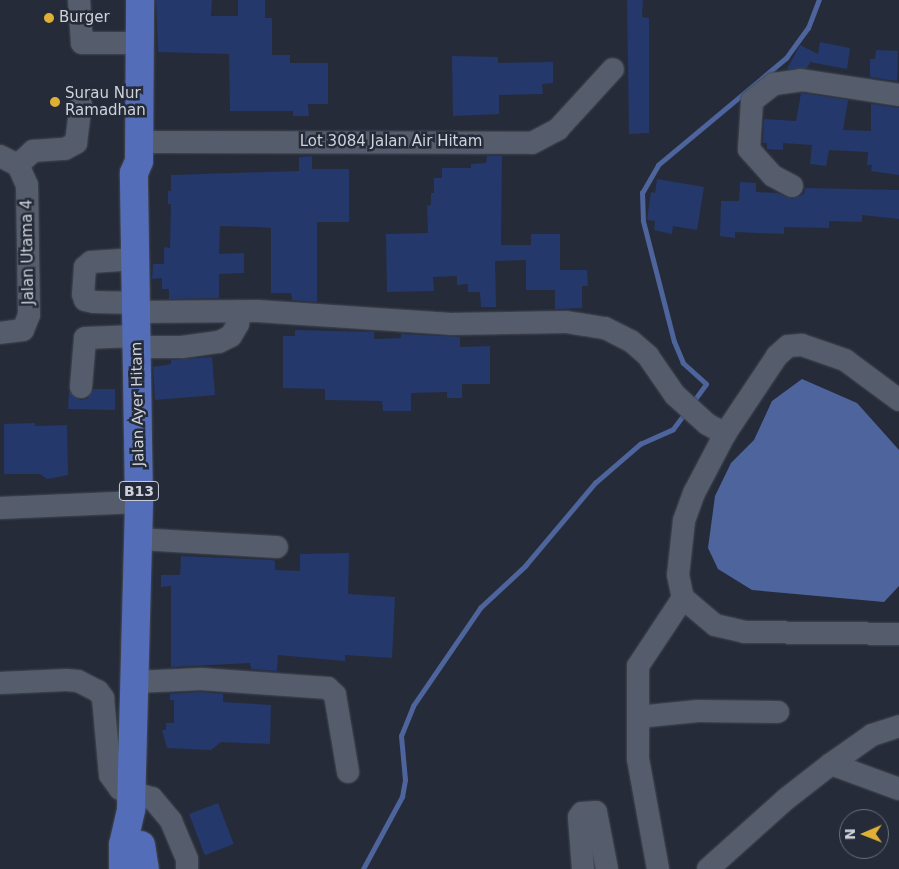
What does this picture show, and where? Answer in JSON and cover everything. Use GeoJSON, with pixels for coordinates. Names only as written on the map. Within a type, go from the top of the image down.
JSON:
{"type":"FeatureCollection","features":[{"type":"Feature","properties":{"kind":"main road"},"geometry":{"type":"LineString","coordinates":[[125,0],[127,161],[134,173]]}},
{"type":"Feature","properties":{"kind":"main road","name":"Jalan Ayer Hitam"},"geometry":{"type":"LineString","coordinates":[[132,861],[139,502],[134,173],[139,161],[140,0]]}},
{"type":"Feature","properties":{"kind":"street"},"geometry":{"type":"LineString","coordinates":[[79,0],[82,43],[125,44]]}},
{"type":"Feature","properties":{"kind":"street","name":"Lot 3084 Jalan Air Hitam"},"geometry":{"type":"LineString","coordinates":[[139,142],[532,143],[558,129],[613,70]]}},
{"type":"Feature","properties":{"kind":"street"},"geometry":{"type":"LineString","coordinates":[[792,186],[773,176],[749,149],[752,101],[774,84],[801,80],[899,95]]}},
{"type":"Feature","properties":{"kind":"street"},"geometry":{"type":"LineString","coordinates":[[9,160],[33,151],[65,149],[76,143],[81,104]]}},
{"type":"Feature","properties":{"kind":"street","name":"Jalan Utama 4"},"geometry":{"type":"LineString","coordinates":[[7,332],[23,330],[29,315],[27,185],[9,160]]}},
{"type":"Feature","properties":{"kind":"street"},"geometry":{"type":"LineString","coordinates":[[135,259],[91,262],[85,267],[83,294],[85,300],[94,302],[182,347],[219,342],[230,336],[238,324],[240,311]]}},
{"type":"Feature","properties":{"kind":"street"},"geometry":{"type":"LineString","coordinates":[[81,387],[85,338],[136,324],[240,311],[451,324],[566,322],[605,328],[631,341],[648,356],[675,395],[716,429]]}},
{"type":"Feature","properties":{"kind":"street"},"geometry":{"type":"LineString","coordinates":[[899,400],[845,360],[802,345],[788,346],[777,356],[716,429],[684,521],[678,574],[683,598],[715,625],[745,632],[899,634]]}},
{"type":"Feature","properties":{"kind":"street"},"geometry":{"type":"LineString","coordinates":[[0,508],[139,502]]}},
{"type":"Feature","properties":{"kind":"street"},"geometry":{"type":"LineString","coordinates":[[138,539],[277,547]]}},
{"type":"Feature","properties":{"kind":"street"},"geometry":{"type":"LineString","coordinates":[[658,869],[638,759],[638,666],[683,598]]}},
{"type":"Feature","properties":{"kind":"street"},"geometry":{"type":"LineString","coordinates":[[135,682],[201,679],[333,690],[348,772]]}},
{"type":"Feature","properties":{"kind":"street"},"geometry":{"type":"LineString","coordinates":[[0,683],[66,680],[78,681],[98,691],[103,698],[110,775],[132,801],[152,798],[170,821],[187,859],[187,869]]}},
{"type":"Feature","properties":{"kind":"street"},"geometry":{"type":"LineString","coordinates":[[638,717],[689,712],[778,712]]}},
{"type":"Feature","properties":{"kind":"street"},"geometry":{"type":"LineString","coordinates":[[708,869],[786,799],[831,764],[872,735],[899,726]]}},
{"type":"Feature","properties":{"kind":"street"},"geometry":{"type":"LineString","coordinates":[[831,764],[899,789]]}},
{"type":"Feature","properties":{"kind":"street"},"geometry":{"type":"LineString","coordinates":[[583,869],[579,817],[582,814],[596,812],[607,869]]}},
{"type":"Feature","properties":{"kind":"water"},"geometry":{"type":"Polygon","coordinates":[[[802,379],[857,403],[899,450],[899,586],[884,602],[752,590],[718,569],[708,548],[715,496],[731,463],[754,440],[772,401],[802,379]]]}},
{"type":"Feature","properties":{"kind":"building"},"geometry":{"type":"Polygon","coordinates":[[[156,0],[212,0],[211,16],[238,16],[238,0],[265,0],[265,18],[272,18],[272,55],[290,55],[290,63],[328,63],[328,104],[308,104],[309,116],[293,116],[293,111],[230,111],[229,54],[158,52],[156,0]]]}},
{"type":"Feature","properties":{"kind":"building"},"geometry":{"type":"Polygon","coordinates":[[[627,0],[643,0],[642,17],[649,18],[649,133],[629,134],[627,0]]]}},
{"type":"Feature","properties":{"kind":"building"},"geometry":{"type":"Polygon","coordinates":[[[820,42],[850,48],[847,69],[810,62],[807,68],[787,69],[800,45],[818,54],[820,42]]]}},
{"type":"Feature","properties":{"kind":"building"},"geometry":{"type":"Polygon","coordinates":[[[876,50],[898,51],[897,81],[870,77],[870,59],[875,59],[876,50]]]}},
{"type":"Feature","properties":{"kind":"building"},"geometry":{"type":"Polygon","coordinates":[[[452,56],[498,57],[498,63],[553,62],[553,83],[542,84],[543,94],[499,95],[499,114],[453,116],[452,56]]]}},
{"type":"Feature","properties":{"kind":"building"},"geometry":{"type":"Polygon","coordinates":[[[801,93],[848,100],[843,130],[871,131],[871,104],[899,108],[899,175],[871,171],[872,165],[867,165],[868,152],[829,150],[826,166],[810,164],[812,145],[783,143],[783,150],[767,149],[767,143],[763,143],[764,119],[796,121],[801,93]]]}},
{"type":"Feature","properties":{"kind":"building"},"geometry":{"type":"Polygon","coordinates":[[[312,156],[312,169],[349,169],[349,222],[317,222],[317,302],[292,300],[291,293],[271,293],[271,228],[220,226],[219,254],[244,253],[244,273],[219,274],[219,298],[169,299],[169,289],[162,289],[162,278],[152,279],[153,264],[164,264],[164,247],[170,248],[171,204],[168,204],[168,191],[171,191],[171,175],[299,171],[299,157],[312,156]]]}},
{"type":"Feature","properties":{"kind":"building"},"geometry":{"type":"Polygon","coordinates":[[[487,156],[502,156],[501,245],[531,245],[531,234],[560,234],[560,270],[587,270],[588,286],[582,286],[582,308],[555,309],[555,290],[526,290],[526,260],[495,261],[496,307],[481,307],[480,292],[468,292],[468,284],[457,285],[457,276],[433,277],[434,291],[387,292],[386,234],[428,233],[427,206],[431,205],[431,193],[434,193],[434,178],[442,178],[442,168],[471,168],[471,164],[486,163],[487,156]]]}},
{"type":"Feature","properties":{"kind":"building"},"geometry":{"type":"Polygon","coordinates":[[[657,179],[704,187],[697,230],[673,226],[672,234],[654,230],[655,221],[647,220],[651,192],[655,193],[657,179]]]}},
{"type":"Feature","properties":{"kind":"building"},"geometry":{"type":"Polygon","coordinates":[[[740,182],[756,183],[756,192],[777,193],[792,199],[804,194],[805,188],[899,190],[899,219],[862,215],[862,222],[829,221],[829,228],[784,227],[784,234],[735,232],[735,238],[720,236],[721,201],[739,201],[740,182]]]}},
{"type":"Feature","properties":{"kind":"building"},"geometry":{"type":"Polygon","coordinates":[[[295,330],[374,332],[374,339],[401,338],[401,334],[460,337],[460,347],[490,346],[490,384],[462,384],[462,398],[447,398],[447,392],[411,393],[411,411],[383,411],[382,401],[325,400],[325,389],[283,388],[283,336],[295,336],[295,330]]]}},
{"type":"Feature","properties":{"kind":"building"},"geometry":{"type":"Polygon","coordinates":[[[212,357],[215,395],[155,400],[153,367],[171,364],[171,360],[212,357]]]}},
{"type":"Feature","properties":{"kind":"building"},"geometry":{"type":"Polygon","coordinates":[[[94,389],[115,389],[115,410],[68,409],[69,391],[80,400],[87,399],[94,389]]]}},
{"type":"Feature","properties":{"kind":"building"},"geometry":{"type":"Polygon","coordinates":[[[35,423],[35,426],[67,425],[68,475],[47,479],[40,474],[4,474],[4,424],[35,423]]]}},
{"type":"Feature","properties":{"kind":"building"},"geometry":{"type":"Polygon","coordinates":[[[349,553],[348,594],[395,597],[392,658],[345,655],[345,661],[278,655],[277,671],[251,669],[250,663],[171,667],[171,586],[161,587],[161,575],[180,575],[181,556],[272,560],[275,561],[275,570],[300,571],[300,554],[349,553]]]}},
{"type":"Feature","properties":{"kind":"building"},"geometry":{"type":"Polygon","coordinates":[[[201,692],[223,694],[223,702],[271,705],[270,744],[221,742],[211,750],[167,748],[162,730],[166,730],[166,723],[174,723],[174,700],[170,700],[170,694],[201,692]]]}},
{"type":"Feature","properties":{"kind":"building"},"geometry":{"type":"Polygon","coordinates":[[[218,803],[234,844],[205,855],[189,814],[218,803]]]}},
{"type":"Feature","properties":{"kind":"waterway"},"geometry":{"type":"LineString","coordinates":[[693,402],[706,384],[683,363],[674,342],[643,221],[642,193],[658,165],[786,58],[808,28],[819,0]]}},
{"type":"Feature","properties":{"kind":"waterway"},"geometry":{"type":"LineString","coordinates":[[363,869],[402,797],[405,780],[401,736],[413,706],[480,608],[525,566],[595,483],[640,444],[673,429],[685,413]]}},
{"type":"Feature","properties":{"kind":"place","name":"Burger"},"geometry":{"type":"Point","coordinates":[49,18]}},
{"type":"Feature","properties":{"kind":"place","name":"Surau Nur Ramadhan"},"geometry":{"type":"Point","coordinates":[55,102]}}]}
